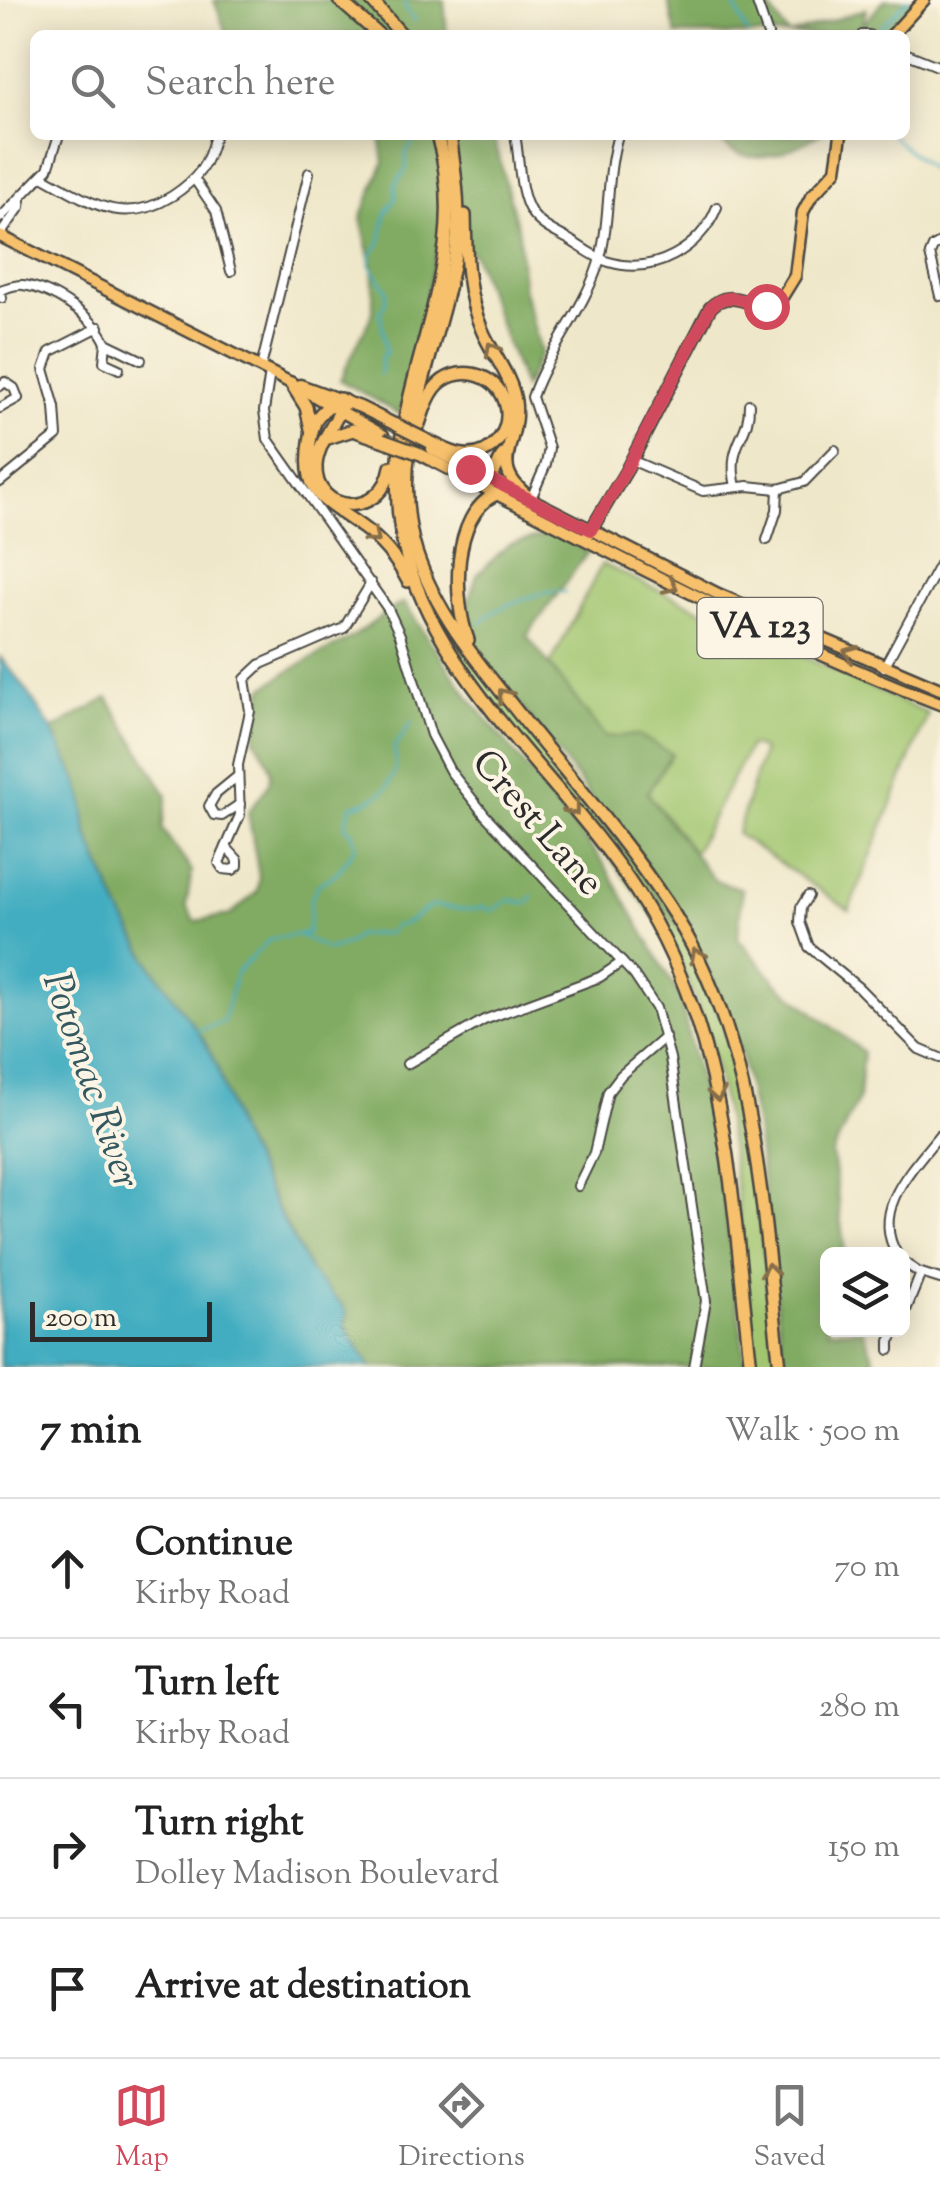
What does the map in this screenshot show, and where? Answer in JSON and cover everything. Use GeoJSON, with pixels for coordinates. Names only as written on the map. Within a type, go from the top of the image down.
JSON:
{"type":"FeatureCollection","features":[{"type":"Feature","properties":{"kind":"highway"},"geometry":{"type":"LineString","coordinates":[[339,0],[372,30]]}},
{"type":"Feature","properties":{"kind":"highway"},"geometry":{"type":"LineString","coordinates":[[371,0],[398,30]]}},
{"type":"Feature","properties":{"kind":"highway"},"geometry":{"type":"LineString","coordinates":[[338,404],[316,463],[317,478],[324,491],[346,504],[371,501],[388,481],[447,249],[448,193],[437,140]]}},
{"type":"Feature","properties":{"kind":"highway"},"geometry":{"type":"LineString","coordinates":[[451,140],[464,194],[472,300],[484,335],[513,392],[515,418],[506,472],[528,504]]}},
{"type":"Feature","properties":{"kind":"highway"},"geometry":{"type":"LineString","coordinates":[[421,451],[416,409],[456,246],[458,194],[451,140]]}},
{"type":"Feature","properties":{"kind":"highway"},"geometry":{"type":"LineString","coordinates":[[325,441],[353,430],[421,451],[462,455],[486,451],[498,441],[506,426],[501,393],[479,375],[465,373],[445,380],[430,397],[421,451],[408,514],[419,558],[444,612],[484,670],[665,900],[710,980],[735,1049],[747,1103],[780,1367]]}},
{"type":"Feature","properties":{"kind":"highway"},"geometry":{"type":"LineString","coordinates":[[291,383],[306,407],[312,430]]}},
{"type":"Feature","properties":{"kind":"highway"},"geometry":{"type":"LineString","coordinates":[[338,404],[318,414],[312,430],[307,464],[315,491],[385,547],[475,685],[630,882],[685,982],[701,1025],[719,1103],[751,1367]]}},
{"type":"Feature","properties":{"kind":"highway"},"geometry":{"type":"LineString","coordinates":[[406,405],[398,457],[398,512],[410,568],[432,618]]}},
{"type":"Feature","properties":{"kind":"highway"},"geometry":{"type":"LineString","coordinates":[[391,423],[421,451]]}},
{"type":"Feature","properties":{"kind":"highway"},"geometry":{"type":"LineString","coordinates":[[484,670],[463,626],[458,576],[466,537],[510,442]]}},
{"type":"Feature","properties":{"kind":"main road"},"geometry":{"type":"LineString","coordinates":[[897,30],[924,0]]}},
{"type":"Feature","properties":{"kind":"main road"},"geometry":{"type":"LineString","coordinates":[[588,535],[713,304],[731,296],[766,306],[777,301],[788,288],[798,262],[802,212],[810,197],[836,170],[840,140]]}},
{"type":"Feature","properties":{"kind":"main road"},"geometry":{"type":"LineString","coordinates":[[0,235],[291,383],[391,423]]}},
{"type":"Feature","properties":{"kind":"main road"},"geometry":{"type":"LineString","coordinates":[[338,404],[383,437]]}},
{"type":"Feature","properties":{"kind":"main road","name":"VA 123"},"geometry":{"type":"LineString","coordinates":[[421,451],[588,535],[729,614],[940,704]]}},
{"type":"Feature","properties":{"kind":"main road","name":"VA 123"},"geometry":{"type":"LineString","coordinates":[[588,535],[940,689]]}},
{"type":"Feature","properties":{"kind":"main road"},"geometry":{"type":"LineString","coordinates":[[729,614],[734,602]]}},
{"type":"Feature","properties":{"kind":"main road"},"geometry":{"type":"LineString","coordinates":[[879,680],[884,667]]}},
{"type":"Feature","properties":{"kind":"street"},"geometry":{"type":"LineString","coordinates":[[756,0],[766,30]]}},
{"type":"Feature","properties":{"kind":"street"},"geometry":{"type":"LineString","coordinates":[[910,55],[940,67]]}},
{"type":"Feature","properties":{"kind":"street"},"geometry":{"type":"LineString","coordinates":[[0,218],[42,176],[53,161],[59,140]]}},
{"type":"Feature","properties":{"kind":"street"},"geometry":{"type":"LineString","coordinates":[[42,176],[110,210],[129,212],[157,205],[195,180],[206,166],[214,140]]}},
{"type":"Feature","properties":{"kind":"street"},"geometry":{"type":"LineString","coordinates":[[517,140],[526,200],[532,214],[607,262],[639,263],[674,256],[700,237],[717,207]]}},
{"type":"Feature","properties":{"kind":"street"},"geometry":{"type":"LineString","coordinates":[[528,504],[546,464],[548,448],[532,397],[600,258],[610,164],[617,140]]}},
{"type":"Feature","properties":{"kind":"street","name":"Crest Lane"},"geometry":{"type":"LineString","coordinates":[[309,173],[266,370],[264,411],[268,439],[396,624],[431,735],[450,771],[484,816],[622,962],[651,999],[665,1037],[706,1301],[694,1367]]}},
{"type":"Feature","properties":{"kind":"street"},"geometry":{"type":"LineString","coordinates":[[195,180],[216,211],[231,271]]}},
{"type":"Feature","properties":{"kind":"street"},"geometry":{"type":"LineString","coordinates":[[0,235],[21,200]]}},
{"type":"Feature","properties":{"kind":"street"},"geometry":{"type":"LineString","coordinates":[[940,243],[930,254],[940,296]]}},
{"type":"Feature","properties":{"kind":"street"},"geometry":{"type":"LineString","coordinates":[[1,295],[20,284],[75,309],[98,327],[106,343],[104,362],[119,369]]}},
{"type":"Feature","properties":{"kind":"street"},"geometry":{"type":"LineString","coordinates":[[0,482],[57,436],[56,407],[44,368],[50,352],[98,327]]}},
{"type":"Feature","properties":{"kind":"street"},"geometry":{"type":"LineString","coordinates":[[106,343],[141,360]]}},
{"type":"Feature","properties":{"kind":"street"},"geometry":{"type":"LineString","coordinates":[[0,386],[5,382],[14,388],[18,398],[0,408]]}},
{"type":"Feature","properties":{"kind":"street"},"geometry":{"type":"LineString","coordinates":[[736,487],[733,453],[748,418],[749,404]]}},
{"type":"Feature","properties":{"kind":"street"},"geometry":{"type":"LineString","coordinates":[[631,460],[695,489],[778,489],[804,482],[834,450]]}},
{"type":"Feature","properties":{"kind":"street"},"geometry":{"type":"LineString","coordinates":[[767,540],[778,510],[778,489]]}},
{"type":"Feature","properties":{"kind":"street"},"geometry":{"type":"LineString","coordinates":[[884,667],[940,564]]}},
{"type":"Feature","properties":{"kind":"street"},"geometry":{"type":"LineString","coordinates":[[226,848],[238,822],[242,739],[250,718],[244,684],[247,674],[266,660],[344,628],[371,583]]}},
{"type":"Feature","properties":{"kind":"street"},"geometry":{"type":"LineString","coordinates":[[238,776],[216,794],[209,806],[214,815],[222,816],[240,804]]}},
{"type":"Feature","properties":{"kind":"street"},"geometry":{"type":"LineString","coordinates":[[808,896],[801,907],[800,922],[809,947],[874,1002],[914,1046],[940,1058]]}},
{"type":"Feature","properties":{"kind":"street"},"geometry":{"type":"LineString","coordinates":[[406,1064],[484,1020],[600,977],[622,962]]}},
{"type":"Feature","properties":{"kind":"street"},"geometry":{"type":"LineString","coordinates":[[578,1186],[594,1153],[608,1092],[621,1075],[665,1037]]}},
{"type":"Feature","properties":{"kind":"street"},"geometry":{"type":"LineString","coordinates":[[894,1247],[888,1230],[892,1200],[940,1134]]}},
{"type":"Feature","properties":{"kind":"street"},"geometry":{"type":"LineString","coordinates":[[910,1266],[940,1279]]}},
{"type":"Feature","properties":{"kind":"street"},"geometry":{"type":"LineString","coordinates":[[910,1300],[921,1273]]}},
{"type":"Feature","properties":{"kind":"street"},"geometry":{"type":"LineString","coordinates":[[890,1350],[892,1337]]}},
{"type":"Feature","properties":{"kind":"green space"},"geometry":{"type":"Polygon","coordinates":[[[214,0],[444,0],[447,30],[225,30],[214,0]]]}},
{"type":"Feature","properties":{"kind":"green space"},"geometry":{"type":"Polygon","coordinates":[[[668,0],[764,0],[785,30],[675,30],[668,0]]]}},
{"type":"Feature","properties":{"kind":"green space"},"geometry":{"type":"Polygon","coordinates":[[[884,0],[919,0],[892,30],[805,30],[866,9],[863,25],[884,0]]]}},
{"type":"Feature","properties":{"kind":"green space"},"geometry":{"type":"Polygon","coordinates":[[[381,140],[494,140],[519,233],[523,287],[541,353],[524,388],[473,253],[438,244],[400,414],[340,380],[373,312],[373,269],[361,218],[384,162],[381,140]]]}},
{"type":"Feature","properties":{"kind":"green space"},"geometry":{"type":"Polygon","coordinates":[[[720,140],[809,140],[765,156],[738,153],[720,140]]]}},
{"type":"Feature","properties":{"kind":"green space"},"geometry":{"type":"Polygon","coordinates":[[[554,533],[588,552],[527,636],[605,737],[638,735],[672,754],[647,793],[714,880],[742,889],[738,938],[778,984],[863,1052],[859,1098],[832,1153],[844,1247],[820,1247],[820,1337],[866,1337],[877,1367],[784,1367],[756,1128],[741,1054],[714,982],[580,782],[475,647],[468,602],[477,575],[508,545],[554,533]]]}},
{"type":"Feature","properties":{"kind":"green space"},"geometry":{"type":"Polygon","coordinates":[[[602,564],[928,714],[849,910],[737,834],[763,750],[750,745],[694,853],[647,792],[671,755],[638,735],[605,738],[550,665],[602,564]]]}},
{"type":"Feature","properties":{"kind":"green space"},"geometry":{"type":"Polygon","coordinates":[[[415,575],[661,899],[691,948],[724,1026],[750,1142],[777,1367],[755,1367],[724,1106],[704,1024],[681,965],[665,931],[467,669],[437,621],[415,575]]]}},
{"type":"Feature","properties":{"kind":"green space"},"geometry":{"type":"Polygon","coordinates":[[[404,603],[468,696],[603,862],[680,997],[720,1170],[746,1367],[371,1367],[345,1326],[347,1314],[343,1306],[311,1273],[236,1128],[217,1066],[119,909],[87,833],[77,779],[52,730],[108,698],[167,795],[162,829],[192,871],[186,906],[195,921],[230,915],[257,892],[259,876],[248,812],[271,777],[268,762],[255,739],[263,689],[404,603]]]}},
{"type":"Feature","properties":{"kind":"green space"},"geometry":{"type":"Polygon","coordinates":[[[740,608],[873,665],[875,671],[871,673],[739,611],[740,608]]]}},
{"type":"Feature","properties":{"kind":"water","name":"Potomac River"},"geometry":{"type":"Polygon","coordinates":[[[0,657],[52,730],[77,779],[87,833],[119,909],[153,968],[203,1039],[217,1066],[236,1128],[282,1219],[311,1273],[343,1306],[347,1314],[345,1326],[371,1367],[0,1367],[0,657]]]}},
{"type":"Feature","properties":{"kind":"waterway"},"geometry":{"type":"LineString","coordinates":[[404,0],[415,21]]}},
{"type":"Feature","properties":{"kind":"waterway"},"geometry":{"type":"LineString","coordinates":[[732,0],[746,30]]}},
{"type":"Feature","properties":{"kind":"waterway"},"geometry":{"type":"LineString","coordinates":[[878,30],[908,0]]}},
{"type":"Feature","properties":{"kind":"waterway"},"geometry":{"type":"LineString","coordinates":[[380,374],[382,355],[386,354],[380,310],[387,291],[370,265],[371,254],[380,243],[386,213],[396,198],[395,185],[407,168],[406,153],[415,140]]}},
{"type":"Feature","properties":{"kind":"waterway"},"geometry":{"type":"LineString","coordinates":[[896,140],[940,177]]}},
{"type":"Feature","properties":{"kind":"waterway"},"geometry":{"type":"LineString","coordinates":[[480,623],[519,600],[565,592]]}},
{"type":"Feature","properties":{"kind":"waterway"},"geometry":{"type":"LineString","coordinates":[[197,1031],[223,1022],[236,973],[270,939],[308,933],[311,899],[318,885],[338,872],[356,846],[352,832],[345,826],[351,806],[372,799],[387,787],[395,769],[394,747],[412,722]]}},
{"type":"Feature","properties":{"kind":"waterway"},"geometry":{"type":"LineString","coordinates":[[301,936],[328,950],[349,943],[357,935],[389,933],[394,926],[429,907],[484,907],[492,911],[509,900],[527,903],[533,896]]}},
{"type":"Feature","properties":{"kind":"route"},"geometry":{"type":"LineString","coordinates":[[470,469],[591,530],[710,308],[727,296],[766,306]]}}]}
